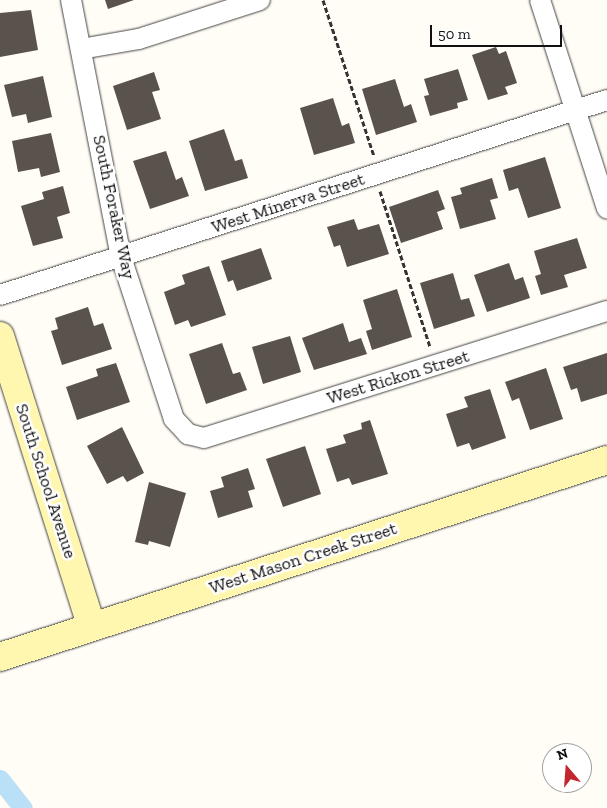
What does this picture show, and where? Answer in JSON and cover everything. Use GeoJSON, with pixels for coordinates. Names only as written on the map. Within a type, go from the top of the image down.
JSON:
{"type":"FeatureCollection","features":[{"type":"Feature","properties":{"kind":"street","name":"South Foraker Way"},"geometry":{"type":"LineString","coordinates":[[71,0],[121,256],[174,420],[188,434]]}},
{"type":"Feature","properties":{"kind":"street"},"geometry":{"type":"LineString","coordinates":[[81,49],[139,39],[260,0]]}},
{"type":"Feature","properties":{"kind":"street"},"geometry":{"type":"LineString","coordinates":[[540,0],[607,209]]}},
{"type":"Feature","properties":{"kind":"street","name":"West Minerva Street"},"geometry":{"type":"LineString","coordinates":[[0,295],[607,100]]}},
{"type":"Feature","properties":{"kind":"street","name":"West Rickon Street"},"geometry":{"type":"LineString","coordinates":[[188,434],[204,438],[607,311]]}},
{"type":"Feature","properties":{"kind":"street","name":"South School Avenue"},"geometry":{"type":"LineString","coordinates":[[0,336],[92,627]]}},
{"type":"Feature","properties":{"kind":"street","name":"West Mason Creek Street"},"geometry":{"type":"LineString","coordinates":[[0,657],[607,460]]}},
{"type":"Feature","properties":{"kind":"building"},"geometry":{"type":"Polygon","coordinates":[[[105,0],[134,0],[108,9],[105,0]]]}},
{"type":"Feature","properties":{"kind":"building"},"geometry":{"type":"Polygon","coordinates":[[[31,10],[38,50],[0,57],[0,13],[31,10]]]}},
{"type":"Feature","properties":{"kind":"building"},"geometry":{"type":"Polygon","coordinates":[[[496,47],[499,54],[506,51],[517,83],[505,87],[508,94],[488,100],[472,55],[496,47]]]}},
{"type":"Feature","properties":{"kind":"building"},"geometry":{"type":"Polygon","coordinates":[[[458,69],[468,100],[457,103],[458,108],[430,116],[424,96],[429,95],[424,79],[458,69]]]}},
{"type":"Feature","properties":{"kind":"building"},"geometry":{"type":"Polygon","coordinates":[[[154,72],[160,90],[152,92],[161,119],[127,130],[113,86],[154,72]]]}},
{"type":"Feature","properties":{"kind":"building"},"geometry":{"type":"Polygon","coordinates":[[[43,76],[52,117],[28,123],[26,114],[12,117],[4,85],[43,76]]]}},
{"type":"Feature","properties":{"kind":"building"},"geometry":{"type":"Polygon","coordinates":[[[395,79],[404,107],[411,104],[417,122],[376,135],[362,89],[395,79]]]}},
{"type":"Feature","properties":{"kind":"building"},"geometry":{"type":"Polygon","coordinates":[[[333,98],[342,126],[349,123],[355,143],[314,155],[300,108],[333,98]]]}},
{"type":"Feature","properties":{"kind":"building"},"geometry":{"type":"Polygon","coordinates":[[[224,129],[235,161],[242,159],[248,178],[205,191],[189,141],[224,129]]]}},
{"type":"Feature","properties":{"kind":"building"},"geometry":{"type":"Polygon","coordinates":[[[51,133],[60,172],[41,177],[39,168],[18,172],[12,141],[51,133]]]}},
{"type":"Feature","properties":{"kind":"building"},"geometry":{"type":"Polygon","coordinates":[[[166,151],[176,180],[182,177],[189,196],[150,209],[133,161],[166,151]]]}},
{"type":"Feature","properties":{"kind":"building"},"geometry":{"type":"Polygon","coordinates":[[[545,157],[561,208],[528,218],[518,188],[509,191],[503,170],[545,157]]]}},
{"type":"Feature","properties":{"kind":"building"},"geometry":{"type":"Polygon","coordinates":[[[492,178],[498,198],[490,200],[496,219],[460,229],[451,197],[462,194],[460,188],[492,178]]]}},
{"type":"Feature","properties":{"kind":"building"},"geometry":{"type":"Polygon","coordinates":[[[63,186],[70,213],[57,217],[63,238],[33,246],[21,206],[44,199],[42,192],[63,186]]]}},
{"type":"Feature","properties":{"kind":"building"},"geometry":{"type":"Polygon","coordinates":[[[438,190],[445,209],[437,212],[443,229],[401,243],[389,207],[438,190]]]}},
{"type":"Feature","properties":{"kind":"building"},"geometry":{"type":"Polygon","coordinates":[[[354,219],[358,230],[379,224],[389,254],[347,267],[340,245],[334,247],[327,227],[354,219]]]}},
{"type":"Feature","properties":{"kind":"building"},"geometry":{"type":"Polygon","coordinates":[[[577,238],[587,268],[564,275],[568,287],[541,295],[535,276],[541,274],[534,251],[577,238]]]}},
{"type":"Feature","properties":{"kind":"building"},"geometry":{"type":"Polygon","coordinates":[[[261,248],[272,279],[237,291],[233,280],[228,282],[221,261],[261,248]]]}},
{"type":"Feature","properties":{"kind":"building"},"geometry":{"type":"Polygon","coordinates":[[[509,263],[515,280],[523,277],[530,298],[487,312],[474,275],[509,263]]]}},
{"type":"Feature","properties":{"kind":"building"},"geometry":{"type":"Polygon","coordinates":[[[209,266],[226,315],[191,327],[188,320],[175,325],[164,292],[185,284],[182,275],[209,266]]]}},
{"type":"Feature","properties":{"kind":"building"},"geometry":{"type":"Polygon","coordinates":[[[453,273],[461,300],[469,298],[475,316],[434,329],[420,283],[453,273]]]}},
{"type":"Feature","properties":{"kind":"building"},"geometry":{"type":"Polygon","coordinates":[[[397,289],[412,337],[372,350],[366,331],[372,329],[363,300],[397,289]]]}},
{"type":"Feature","properties":{"kind":"building"},"geometry":{"type":"Polygon","coordinates":[[[88,307],[94,326],[103,323],[112,349],[62,365],[51,331],[58,329],[55,318],[88,307]]]}},
{"type":"Feature","properties":{"kind":"building"},"geometry":{"type":"Polygon","coordinates":[[[343,323],[349,342],[361,338],[367,354],[314,370],[302,338],[343,323]]]}},
{"type":"Feature","properties":{"kind":"building"},"geometry":{"type":"Polygon","coordinates":[[[290,336],[301,372],[263,384],[252,347],[290,336]]]}},
{"type":"Feature","properties":{"kind":"building"},"geometry":{"type":"Polygon","coordinates":[[[222,343],[233,374],[240,372],[247,390],[206,404],[189,354],[222,343]]]}},
{"type":"Feature","properties":{"kind":"building"},"geometry":{"type":"Polygon","coordinates":[[[607,353],[607,394],[581,402],[577,388],[571,390],[563,367],[607,353]]]}},
{"type":"Feature","properties":{"kind":"building"},"geometry":{"type":"Polygon","coordinates":[[[116,363],[130,402],[77,420],[66,387],[98,376],[96,369],[116,363]]]}},
{"type":"Feature","properties":{"kind":"building"},"geometry":{"type":"Polygon","coordinates":[[[546,368],[563,419],[530,430],[519,398],[512,401],[505,382],[546,368]]]}},
{"type":"Feature","properties":{"kind":"building"},"geometry":{"type":"Polygon","coordinates":[[[490,389],[506,438],[472,450],[469,443],[457,447],[446,414],[468,407],[464,397],[490,389]]]}},
{"type":"Feature","properties":{"kind":"building"},"geometry":{"type":"Polygon","coordinates":[[[370,420],[388,474],[352,485],[349,478],[337,482],[326,449],[346,443],[343,435],[362,429],[361,423],[370,420]]]}},
{"type":"Feature","properties":{"kind":"building"},"geometry":{"type":"Polygon","coordinates":[[[122,427],[144,473],[127,482],[123,476],[107,484],[87,446],[122,427]]]}},
{"type":"Feature","properties":{"kind":"building"},"geometry":{"type":"Polygon","coordinates":[[[305,446],[321,494],[283,507],[266,459],[305,446]]]}},
{"type":"Feature","properties":{"kind":"building"},"geometry":{"type":"Polygon","coordinates":[[[248,468],[255,489],[248,491],[253,507],[218,518],[210,491],[224,487],[221,477],[248,468]]]}},
{"type":"Feature","properties":{"kind":"building"},"geometry":{"type":"Polygon","coordinates":[[[149,482],[186,493],[170,547],[149,541],[148,545],[135,542],[149,482]]]}},
{"type":"Feature","properties":{"kind":"waterway"},"geometry":{"type":"LineString","coordinates":[[0,779],[23,808]]}}]}
